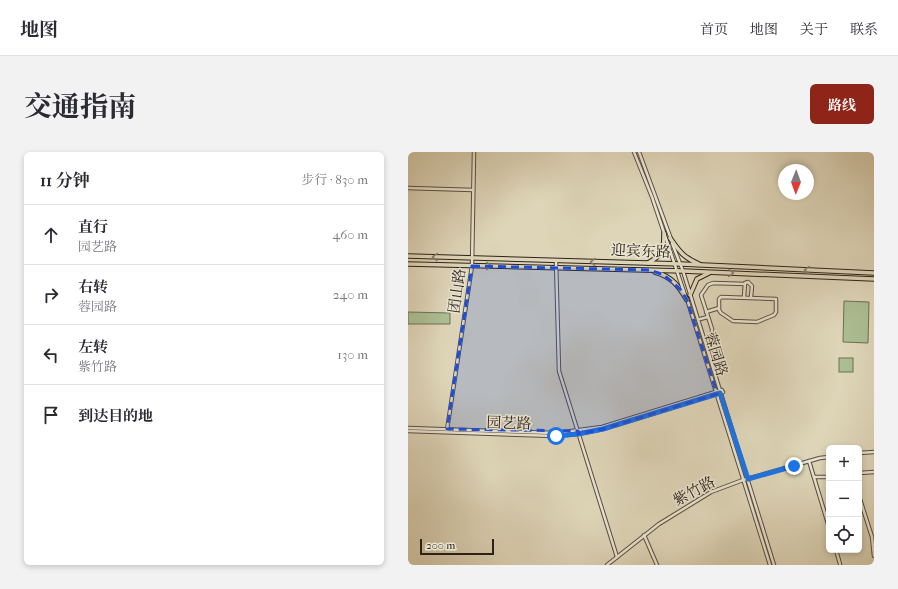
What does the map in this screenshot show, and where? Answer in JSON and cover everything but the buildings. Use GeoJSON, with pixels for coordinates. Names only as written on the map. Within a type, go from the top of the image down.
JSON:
{"type":"FeatureCollection","features":[{"type":"Feature","properties":{"kind":"highway"},"geometry":{"type":"LineString","coordinates":[[664,233],[664,245],[661,254],[655,259],[646,263],[648,270],[664,275],[672,280],[687,300]]}},
{"type":"Feature","properties":{"kind":"highway"},"geometry":{"type":"LineString","coordinates":[[670,238],[680,252],[688,259],[702,265]]}},
{"type":"Feature","properties":{"kind":"highway","name":"迎宾东路"},"geometry":{"type":"LineString","coordinates":[[408,256],[681,264],[874,273]]}},
{"type":"Feature","properties":{"kind":"highway","name":"迎宾东路"},"geometry":{"type":"LineString","coordinates":[[408,264],[683,271],[874,279]]}},
{"type":"Feature","properties":{"kind":"highway"},"geometry":{"type":"LineString","coordinates":[[716,266],[716,273]]}},
{"type":"Feature","properties":{"kind":"highway"},"geometry":{"type":"LineString","coordinates":[[831,278],[832,271]]}},
{"type":"Feature","properties":{"kind":"highway"},"geometry":{"type":"LineString","coordinates":[[690,295],[697,279],[710,272]]}},
{"type":"Feature","properties":{"kind":"street","name":"团山路"},"geometry":{"type":"LineString","coordinates":[[447,431],[472,266],[474,152]]}},
{"type":"Feature","properties":{"kind":"street","name":"蓉园路"},"geometry":{"type":"LineString","coordinates":[[634,152],[676,264],[677,271],[748,479],[774,565]]}},
{"type":"Feature","properties":{"kind":"street","name":"蓉园路"},"geometry":{"type":"LineString","coordinates":[[639,152],[681,264],[719,392],[743,480],[770,565]]}},
{"type":"Feature","properties":{"kind":"street"},"geometry":{"type":"LineString","coordinates":[[408,188],[474,190]]}},
{"type":"Feature","properties":{"kind":"street"},"geometry":{"type":"LineString","coordinates":[[556,261],[558,365],[617,557]]}},
{"type":"Feature","properties":{"kind":"street"},"geometry":{"type":"LineString","coordinates":[[706,337],[712,336],[712,329],[701,295],[708,285],[713,283],[745,284],[748,282],[752,286],[751,297]]}},
{"type":"Feature","properties":{"kind":"street"},"geometry":{"type":"LineString","coordinates":[[744,297],[745,284]]}},
{"type":"Feature","properties":{"kind":"street"},"geometry":{"type":"LineString","coordinates":[[721,297],[744,297],[776,299],[776,312],[774,316],[757,322],[735,322],[721,313],[719,308],[719,299],[721,297]]}},
{"type":"Feature","properties":{"kind":"street"},"geometry":{"type":"LineString","coordinates":[[706,312],[719,308]]}},
{"type":"Feature","properties":{"kind":"street"},"geometry":{"type":"LineString","coordinates":[[700,319],[708,317]]}},
{"type":"Feature","properties":{"kind":"street","name":"园艺路"},"geometry":{"type":"LineString","coordinates":[[408,431],[578,432],[608,425],[719,392]]}},
{"type":"Feature","properties":{"kind":"street","name":"园艺路"},"geometry":{"type":"LineString","coordinates":[[408,428],[447,431]]}},
{"type":"Feature","properties":{"kind":"street"},"geometry":{"type":"LineString","coordinates":[[862,453],[874,452]]}},
{"type":"Feature","properties":{"kind":"street","name":"紫竹路"},"geometry":{"type":"LineString","coordinates":[[607,565],[659,524],[711,492],[743,480],[826,458]]}},
{"type":"Feature","properties":{"kind":"street"},"geometry":{"type":"LineString","coordinates":[[809,461],[826,517]]}},
{"type":"Feature","properties":{"kind":"street"},"geometry":{"type":"LineString","coordinates":[[862,473],[874,472]]}},
{"type":"Feature","properties":{"kind":"street"},"geometry":{"type":"LineString","coordinates":[[814,477],[826,477]]}},
{"type":"Feature","properties":{"kind":"street"},"geometry":{"type":"LineString","coordinates":[[862,505],[872,537],[874,556]]}},
{"type":"Feature","properties":{"kind":"street"},"geometry":{"type":"LineString","coordinates":[[644,535],[657,565]]}},
{"type":"Feature","properties":{"kind":"street"},"geometry":{"type":"LineString","coordinates":[[837,553],[840,564]]}},
{"type":"Feature","properties":{"kind":"highlighted area"},"geometry":{"type":"Polygon","coordinates":[[[472,266],[650,270],[664,275],[680,289],[687,300],[717,394],[603,429],[578,434],[578,431],[447,429],[472,266]]]}},
{"type":"Feature","properties":{"kind":"green space"},"geometry":{"type":"Polygon","coordinates":[[[844,301],[869,302],[868,343],[843,342],[844,301]]]}},
{"type":"Feature","properties":{"kind":"green space"},"geometry":{"type":"Polygon","coordinates":[[[408,312],[450,313],[450,324],[408,324],[408,312]]]}},
{"type":"Feature","properties":{"kind":"green space"},"geometry":{"type":"Polygon","coordinates":[[[839,358],[853,358],[853,372],[839,372],[839,358]]]}},
{"type":"Feature","properties":{"kind":"route"},"geometry":{"type":"LineString","coordinates":[[556,436],[578,434],[603,429],[720,393],[748,479],[794,466]]}}]}
